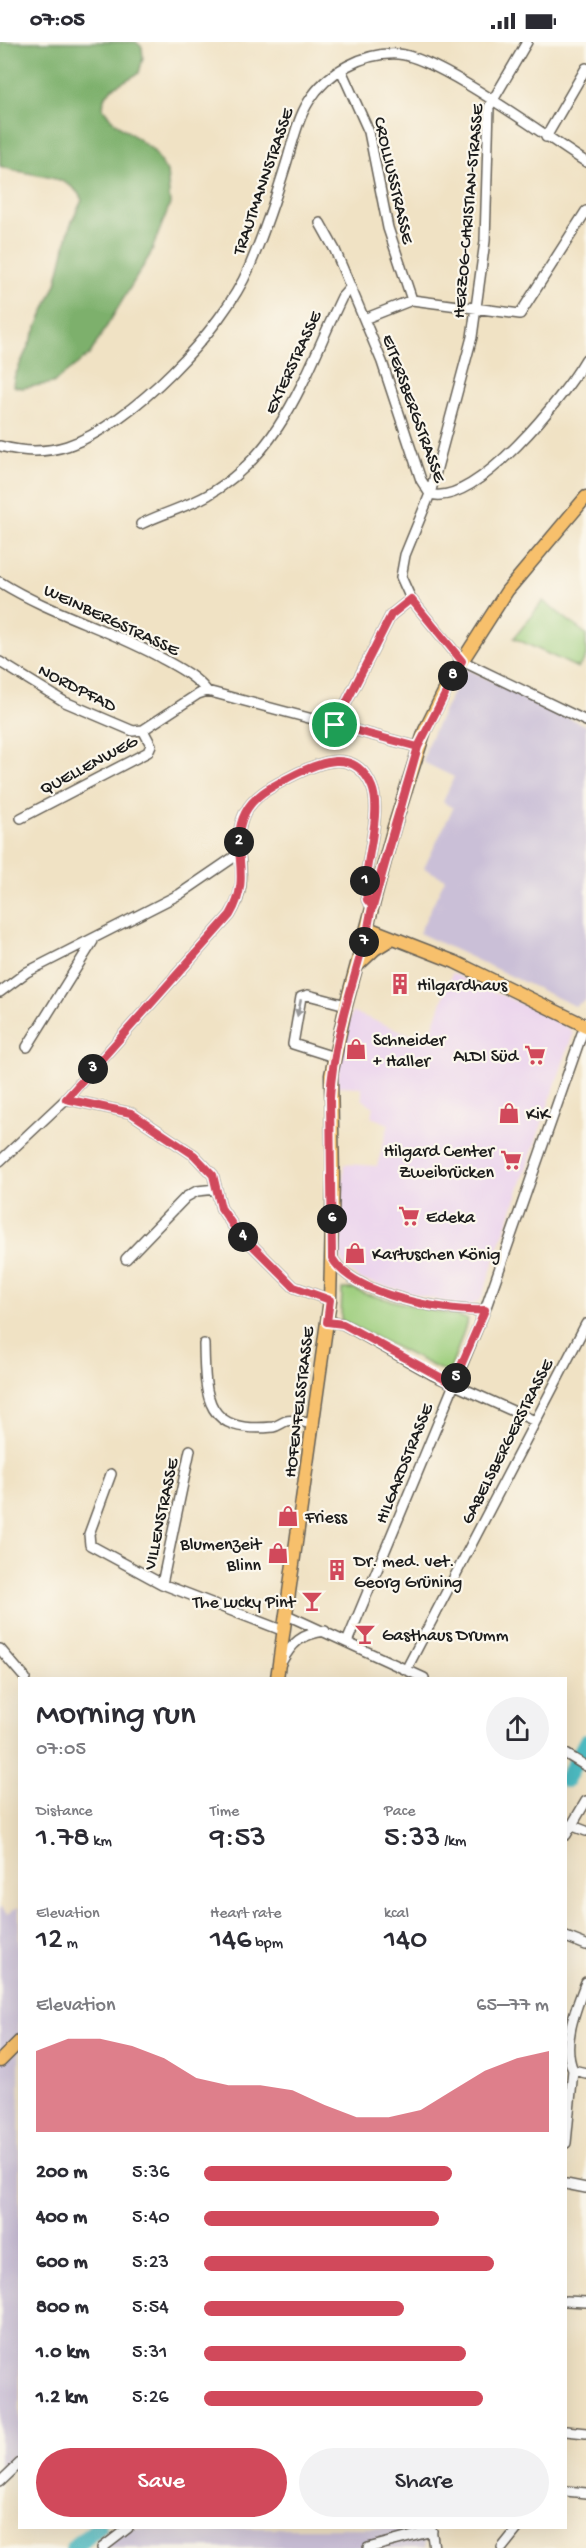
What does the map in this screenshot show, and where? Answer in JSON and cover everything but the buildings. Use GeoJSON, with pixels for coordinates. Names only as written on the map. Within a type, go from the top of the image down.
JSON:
{"type":"FeatureCollection","features":[{"type":"Feature","properties":{"kind":"main road","name":"HOFENFELSSTRASSE"},"geometry":{"type":"LineString","coordinates":[[278,1672],[330,1300],[332,1258],[330,1098],[334,1057],[346,1005],[418,747],[462,661],[507,591],[586,497]]}},
{"type":"Feature","properties":{"kind":"main road"},"geometry":{"type":"LineString","coordinates":[[368,928],[455,962],[586,1024]]}},
{"type":"Feature","properties":{"kind":"main road"},"geometry":{"type":"LineString","coordinates":[[357,966],[376,948],[393,938]]}},
{"type":"Feature","properties":{"kind":"main road"},"geometry":{"type":"LineString","coordinates":[[0,2061],[18,2043]]}},
{"type":"Feature","properties":{"kind":"street","name":"HERZOG-CHRISTIAN-STRASSE"},"geometry":{"type":"LineString","coordinates":[[430,494],[465,367],[477,309],[486,224],[488,113],[491,101],[527,42]]}},
{"type":"Feature","properties":{"kind":"street","name":"TRAUTMANNSTRASSE"},"geometry":{"type":"LineString","coordinates":[[0,446],[30,451],[49,450],[68,446],[108,426],[147,395],[209,330],[237,292],[248,270],[309,101],[341,70],[376,55],[409,56],[437,67],[586,162]]}},
{"type":"Feature","properties":{"kind":"street"},"geometry":{"type":"LineString","coordinates":[[546,137],[586,68]]}},
{"type":"Feature","properties":{"kind":"street","name":"CROLLIUSSTRASSE"},"geometry":{"type":"LineString","coordinates":[[341,70],[369,132],[388,228],[412,300]]}},
{"type":"Feature","properties":{"kind":"street"},"geometry":{"type":"LineString","coordinates":[[364,319],[412,300],[520,314],[586,211]]}},
{"type":"Feature","properties":{"kind":"street","name":"EITERSBERGSTRASSE"},"geometry":{"type":"LineString","coordinates":[[320,223],[335,250],[393,390],[421,480],[430,494],[401,569],[402,583],[411,599],[462,661]]}},
{"type":"Feature","properties":{"kind":"street","name":"EXTERSTRASSE"},"geometry":{"type":"LineString","coordinates":[[141,524],[193,503],[221,487],[265,448],[288,415],[342,297],[350,288]]}},
{"type":"Feature","properties":{"kind":"street"},"geometry":{"type":"LineString","coordinates":[[430,494],[436,496],[454,493],[491,470],[555,402],[586,359]]}},
{"type":"Feature","properties":{"kind":"street","name":"WEINBERGSTRASSE"},"geometry":{"type":"LineString","coordinates":[[0,582],[54,610],[134,643],[191,675],[207,692]]}},
{"type":"Feature","properties":{"kind":"street"},"geometry":{"type":"LineString","coordinates":[[335,725],[391,615],[411,599]]}},
{"type":"Feature","properties":{"kind":"street"},"geometry":{"type":"LineString","coordinates":[[462,661],[586,721]]}},
{"type":"Feature","properties":{"kind":"street","name":"NORDPFAD"},"geometry":{"type":"LineString","coordinates":[[0,662],[86,712],[127,729],[143,730]]}},
{"type":"Feature","properties":{"kind":"street"},"geometry":{"type":"LineString","coordinates":[[143,730],[198,694],[207,692],[418,747]]}},
{"type":"Feature","properties":{"kind":"street","name":"QUELLENWEG"},"geometry":{"type":"LineString","coordinates":[[21,818],[148,752],[151,745],[143,730]]}},
{"type":"Feature","properties":{"kind":"street"},"geometry":{"type":"LineString","coordinates":[[0,1161],[66,1099],[230,915],[241,893],[239,834],[243,816],[253,801],[263,792],[317,764],[334,760],[347,763],[366,776],[375,798],[365,887],[367,900],[373,907]]}},
{"type":"Feature","properties":{"kind":"street"},"geometry":{"type":"LineString","coordinates":[[0,992],[27,972],[180,894],[240,853]]}},
{"type":"Feature","properties":{"kind":"street"},"geometry":{"type":"LineString","coordinates":[[27,1047],[77,963],[96,937]]}},
{"type":"Feature","properties":{"kind":"street"},"geometry":{"type":"LineString","coordinates":[[334,1057],[293,1044],[301,997],[309,995],[346,1005]]}},
{"type":"Feature","properties":{"kind":"street","name":"HILGARDSTRASSE"},"geometry":{"type":"LineString","coordinates":[[347,1642],[485,1310],[586,1024]]}},
{"type":"Feature","properties":{"kind":"street"},"geometry":{"type":"LineString","coordinates":[[66,1099],[80,1104],[119,1108],[143,1119],[203,1163],[213,1175],[226,1218],[283,1278],[306,1293],[330,1300]]}},
{"type":"Feature","properties":{"kind":"street"},"geometry":{"type":"LineString","coordinates":[[126,1259],[178,1204],[197,1191],[216,1190]]}},
{"type":"Feature","properties":{"kind":"street"},"geometry":{"type":"LineString","coordinates":[[332,1258],[348,1277],[369,1289],[457,1310],[485,1310]]}},
{"type":"Feature","properties":{"kind":"street"},"geometry":{"type":"LineString","coordinates":[[327,1322],[343,1324],[453,1384],[535,1421]]}},
{"type":"Feature","properties":{"kind":"street","name":"GABELSBERGERSTRASSE"},"geometry":{"type":"LineString","coordinates":[[406,1670],[586,1324]]}},
{"type":"Feature","properties":{"kind":"street"},"geometry":{"type":"LineString","coordinates":[[204,1344],[208,1400],[228,1422],[245,1428],[275,1426],[290,1421],[314,1424]]}},
{"type":"Feature","properties":{"kind":"street","name":"VILLENSTRASSE"},"geometry":{"type":"LineString","coordinates":[[162,1584],[190,1450]]}},
{"type":"Feature","properties":{"kind":"street"},"geometry":{"type":"LineString","coordinates":[[111,1474],[89,1534],[90,1545],[162,1584],[284,1630]]}},
{"type":"Feature","properties":{"kind":"street"},"geometry":{"type":"LineString","coordinates":[[287,1615],[422,1677]]}},
{"type":"Feature","properties":{"kind":"street"},"geometry":{"type":"LineString","coordinates":[[278,1672],[297,1640],[307,1634],[325,1631]]}},
{"type":"Feature","properties":{"kind":"street"},"geometry":{"type":"LineString","coordinates":[[0,1649],[24,1677]]}},
{"type":"Feature","properties":{"kind":"street"},"geometry":{"type":"LineString","coordinates":[[567,1755],[586,1766]]}},
{"type":"Feature","properties":{"kind":"street"},"geometry":{"type":"LineString","coordinates":[[567,1833],[586,1801]]}},
{"type":"Feature","properties":{"kind":"street"},"geometry":{"type":"LineString","coordinates":[[570,1826],[586,1831]]}},
{"type":"Feature","properties":{"kind":"street"},"geometry":{"type":"LineString","coordinates":[[567,1937],[586,1945]]}},
{"type":"Feature","properties":{"kind":"street"},"geometry":{"type":"LineString","coordinates":[[567,2133],[573,2070],[567,2060],[570,2039],[586,1982]]}},
{"type":"Feature","properties":{"kind":"street"},"geometry":{"type":"LineString","coordinates":[[573,2070],[586,2073]]}},
{"type":"Feature","properties":{"kind":"street"},"geometry":{"type":"LineString","coordinates":[[567,2184],[586,2188]]}},
{"type":"Feature","properties":{"kind":"street"},"geometry":{"type":"LineString","coordinates":[[567,2301],[586,2302]]}},
{"type":"Feature","properties":{"kind":"street"},"geometry":{"type":"LineString","coordinates":[[567,2432],[586,2433]]}},
{"type":"Feature","properties":{"kind":"street"},"geometry":{"type":"LineString","coordinates":[[0,2482],[18,2465]]}},
{"type":"Feature","properties":{"kind":"street"},"geometry":{"type":"LineString","coordinates":[[567,2492],[586,2493]]}},
{"type":"Feature","properties":{"kind":"street"},"geometry":{"type":"LineString","coordinates":[[102,2548],[127,2529]]}},
{"type":"Feature","properties":{"kind":"street"},"geometry":{"type":"LineString","coordinates":[[368,2548],[378,2543],[432,2529],[434,2548]]}},
{"type":"Feature","properties":{"kind":"street"},"geometry":{"type":"LineString","coordinates":[[502,2548],[517,2529]]}},
{"type":"Feature","properties":{"kind":"shaded area"},"geometry":{"type":"Polygon","coordinates":[[[465,668],[586,726],[586,1000],[575,1006],[419,933],[445,879],[424,868],[453,808],[443,802],[454,777],[423,762],[428,743],[465,668]]]}},
{"type":"Feature","properties":{"kind":"shaded area"},"geometry":{"type":"Polygon","coordinates":[[[452,973],[546,1015],[570,1029],[573,1034],[481,1299],[473,1305],[460,1306],[362,1280],[345,1268],[339,1252],[344,1164],[377,1166],[389,1124],[371,1117],[374,1107],[362,1099],[362,1087],[337,1086],[341,1052],[352,1012],[428,1041],[452,973]]]}},
{"type":"Feature","properties":{"kind":"shaded area"},"geometry":{"type":"Polygon","coordinates":[[[0,1907],[7,1914],[18,1908],[18,2458],[0,2475],[0,1907]]]}},
{"type":"Feature","properties":{"kind":"shaded area"},"geometry":{"type":"Polygon","coordinates":[[[120,2529],[423,2529],[426,2548],[96,2548],[120,2529]]]}},
{"type":"Feature","properties":{"kind":"green space"},"geometry":{"type":"Polygon","coordinates":[[[0,42],[136,42],[142,47],[143,58],[139,73],[112,88],[104,98],[103,108],[112,120],[153,150],[167,172],[170,204],[150,255],[90,354],[53,383],[22,388],[13,386],[14,378],[56,284],[70,226],[82,200],[68,184],[0,166],[0,42]]]}},
{"type":"Feature","properties":{"kind":"green space"},"geometry":{"type":"Polygon","coordinates":[[[543,601],[586,634],[586,657],[578,668],[514,638],[543,601]]]}},
{"type":"Feature","properties":{"kind":"green space"},"geometry":{"type":"Polygon","coordinates":[[[342,1289],[355,1289],[365,1294],[468,1319],[449,1374],[341,1320],[342,1289]]]}},
{"type":"Feature","properties":{"kind":"waterway"},"geometry":{"type":"LineString","coordinates":[[567,1778],[586,1742]]}},
{"type":"Feature","properties":{"kind":"waterway"},"geometry":{"type":"LineString","coordinates":[[73,2548],[97,2529]]}},
{"type":"Feature","properties":{"kind":"place","name":"Hilgardhaus"},"geometry":{"type":"Point","coordinates":[400,984]}},
{"type":"Feature","properties":{"kind":"place","name":"Schneider + Haller"},"geometry":{"type":"Point","coordinates":[356,1049]}},
{"type":"Feature","properties":{"kind":"place","name":"ALDI Süd"},"geometry":{"type":"Point","coordinates":[535,1055]}},
{"type":"Feature","properties":{"kind":"place","name":"KiK"},"geometry":{"type":"Point","coordinates":[509,1113]}},
{"type":"Feature","properties":{"kind":"place","name":"Hilgard Center Zweibrücken"},"geometry":{"type":"Point","coordinates":[511,1160]}},
{"type":"Feature","properties":{"kind":"place","name":"Edeka"},"geometry":{"type":"Point","coordinates":[409,1216]}},
{"type":"Feature","properties":{"kind":"place","name":"Kartuschen König"},"geometry":{"type":"Point","coordinates":[355,1253]}},
{"type":"Feature","properties":{"kind":"place","name":"Friess"},"geometry":{"type":"Point","coordinates":[288,1516]}},
{"type":"Feature","properties":{"kind":"place","name":"Blumenzeit Blinn"},"geometry":{"type":"Point","coordinates":[278,1553]}},
{"type":"Feature","properties":{"kind":"place","name":"Dr. med. vet. Georg Grüning"},"geometry":{"type":"Point","coordinates":[337,1570]}},
{"type":"Feature","properties":{"kind":"place","name":"The Lucky Pint"},"geometry":{"type":"Point","coordinates":[312,1601]}},
{"type":"Feature","properties":{"kind":"place","name":"Gasthaus Drumm"},"geometry":{"type":"Point","coordinates":[365,1634]}},
{"type":"Feature","properties":{"kind":"route"},"geometry":{"type":"LineString","coordinates":[[335,725],[391,615],[411,599],[462,661],[436,707],[418,747],[381,872],[373,907],[369,921],[368,928],[334,1057],[330,1098],[333,1180],[332,1258],[348,1277],[369,1289],[441,1307],[465,1311],[485,1310],[453,1384],[343,1324],[327,1322],[330,1300],[316,1297],[294,1287],[234,1227],[221,1208],[213,1175],[209,1168],[194,1155],[154,1126],[131,1113],[119,1108],[80,1104],[66,1099],[230,915],[241,893],[239,834],[243,816],[253,801],[272,786],[328,760],[347,763],[366,776],[375,798],[365,878],[365,896],[373,907],[418,747],[335,725]]}}]}
